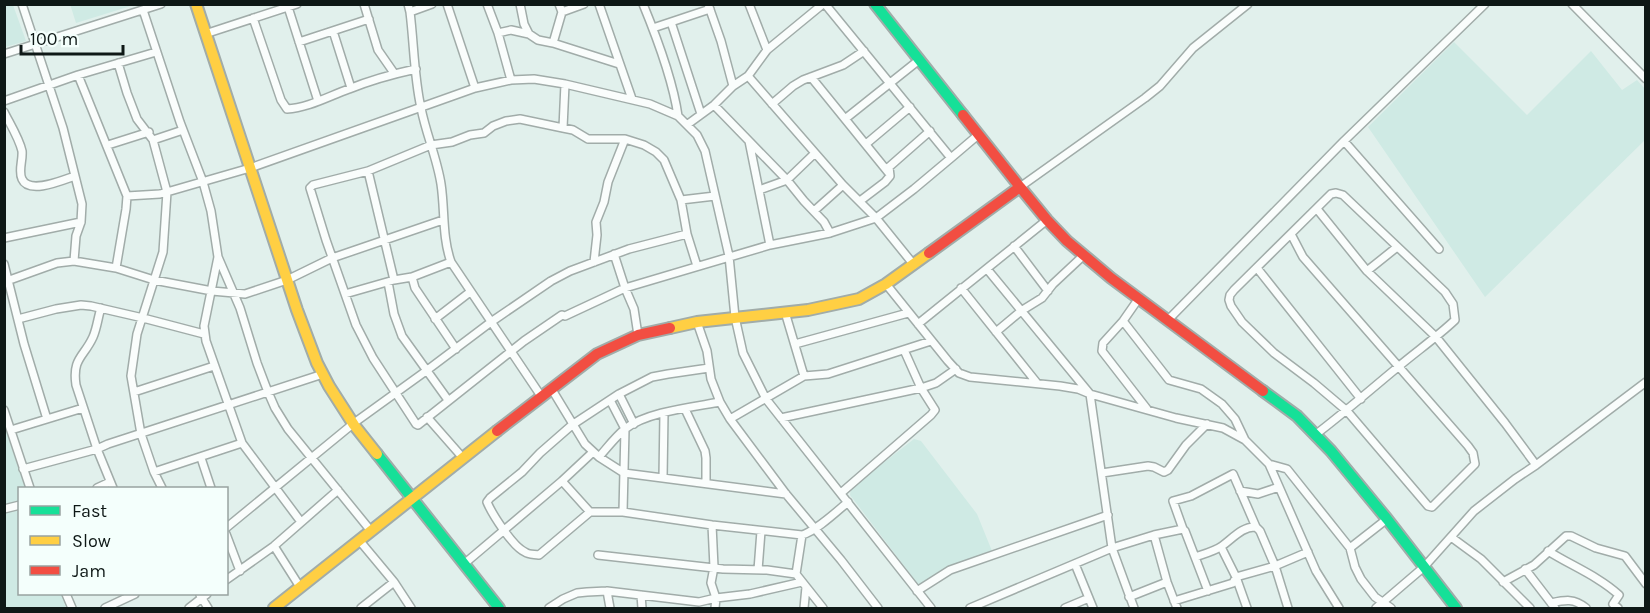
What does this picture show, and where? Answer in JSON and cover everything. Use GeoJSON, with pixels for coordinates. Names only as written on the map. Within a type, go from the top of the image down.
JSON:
{"type":"FeatureCollection","features":[{"type":"Feature","properties":{"kind":"street"},"geometry":{"type":"LineString","coordinates":[[22,4],[63,128],[82,204],[74,261]]}},
{"type":"Feature","properties":{"kind":"street"},"geometry":{"type":"LineString","coordinates":[[4,54],[161,4]]}},
{"type":"Feature","properties":{"kind":"street"},"geometry":{"type":"LineString","coordinates":[[196,4],[306,338],[323,374],[354,423],[499,609]]}},
{"type":"Feature","properties":{"kind":"street"},"geometry":{"type":"LineString","coordinates":[[206,34],[297,4]]}},
{"type":"Feature","properties":{"kind":"street"},"geometry":{"type":"LineString","coordinates":[[364,4],[378,50],[394,74]]}},
{"type":"Feature","properties":{"kind":"street"},"geometry":{"type":"LineString","coordinates":[[432,4],[409,8],[421,107],[440,178],[448,253],[451,262],[470,292],[541,396]]}},
{"type":"Feature","properties":{"kind":"street"},"geometry":{"type":"LineString","coordinates":[[447,4],[475,88]]}},
{"type":"Feature","properties":{"kind":"street"},"geometry":{"type":"LineString","coordinates":[[487,4],[511,80]]}},
{"type":"Feature","properties":{"kind":"street"},"geometry":{"type":"LineString","coordinates":[[520,4],[524,24],[529,34]]}},
{"type":"Feature","properties":{"kind":"street"},"geometry":{"type":"LineString","coordinates":[[553,43],[560,8],[584,4]]}},
{"type":"Feature","properties":{"kind":"street"},"geometry":{"type":"LineString","coordinates":[[599,4],[632,99]]}},
{"type":"Feature","properties":{"kind":"street"},"geometry":{"type":"LineString","coordinates":[[643,4],[653,28],[676,102],[678,116]]}},
{"type":"Feature","properties":{"kind":"street"},"geometry":{"type":"LineString","coordinates":[[688,124],[748,76],[767,50],[824,4],[951,158]]}},
{"type":"Feature","properties":{"kind":"street"},"geometry":{"type":"LineString","coordinates":[[875,4],[1020,187],[1067,241],[1111,278],[1297,416],[1331,451],[1456,609]]}},
{"type":"Feature","properties":{"kind":"street"},"geometry":{"type":"LineString","coordinates":[[274,609],[551,388],[597,354],[638,335],[697,322],[808,310],[859,299],[886,284],[1145,98],[1160,86],[1193,48],[1248,4]]}},
{"type":"Feature","properties":{"kind":"street"},"geometry":{"type":"LineString","coordinates":[[1168,320],[1344,141],[1485,4]]}},
{"type":"Feature","properties":{"kind":"street"},"geometry":{"type":"LineString","coordinates":[[1572,4],[1646,79]]}},
{"type":"Feature","properties":{"kind":"street"},"geometry":{"type":"LineString","coordinates":[[750,5],[767,50]]}},
{"type":"Feature","properties":{"kind":"street"},"geometry":{"type":"LineString","coordinates":[[288,7],[318,101]]}},
{"type":"Feature","properties":{"kind":"street"},"geometry":{"type":"LineString","coordinates":[[653,28],[709,7],[733,86]]}},
{"type":"Feature","properties":{"kind":"street"},"geometry":{"type":"LineString","coordinates":[[143,10],[203,182],[211,211],[218,257],[240,308],[268,392],[281,419],[371,531]]}},
{"type":"Feature","properties":{"kind":"street"},"geometry":{"type":"LineString","coordinates":[[254,18],[287,109],[294,109],[351,88],[416,69]]}},
{"type":"Feature","properties":{"kind":"street"},"geometry":{"type":"LineString","coordinates":[[299,42],[369,19]]}},
{"type":"Feature","properties":{"kind":"street"},"geometry":{"type":"LineString","coordinates":[[671,22],[701,114]]}},
{"type":"Feature","properties":{"kind":"street"},"geometry":{"type":"LineString","coordinates":[[498,33],[511,30],[529,34],[538,40],[620,64]]}},
{"type":"Feature","properties":{"kind":"street"},"geometry":{"type":"LineString","coordinates":[[333,31],[351,88]]}},
{"type":"Feature","properties":{"kind":"street"},"geometry":{"type":"LineString","coordinates":[[772,104],[793,86],[843,65],[864,51]]}},
{"type":"Feature","properties":{"kind":"street"},"geometry":{"type":"LineString","coordinates":[[4,101],[78,75],[156,52]]}},
{"type":"Feature","properties":{"kind":"street"},"geometry":{"type":"LineString","coordinates":[[846,119],[919,60]]}},
{"type":"Feature","properties":{"kind":"street"},"geometry":{"type":"LineString","coordinates":[[118,63],[137,119],[153,140],[167,192],[163,252],[137,334],[131,376],[141,434],[161,487]]}},
{"type":"Feature","properties":{"kind":"street"},"geometry":{"type":"LineString","coordinates":[[78,75],[127,196],[116,268]]}},
{"type":"Feature","properties":{"kind":"street"},"geometry":{"type":"LineString","coordinates":[[748,76],[843,185],[876,218],[914,265]]}},
{"type":"Feature","properties":{"kind":"street"},"geometry":{"type":"LineString","coordinates":[[811,77],[890,176],[860,201]]}},
{"type":"Feature","properties":{"kind":"street"},"geometry":{"type":"LineString","coordinates":[[127,196],[146,196],[167,192],[250,168],[475,88],[511,80],[565,84],[650,104],[678,116],[697,135],[705,151],[729,256],[735,317],[743,353],[766,399],[931,609]]}},
{"type":"Feature","properties":{"kind":"street"},"geometry":{"type":"LineString","coordinates":[[563,128],[565,84]]}},
{"type":"Feature","properties":{"kind":"street"},"geometry":{"type":"LineString","coordinates":[[714,105],[787,180],[824,222],[830,233]]}},
{"type":"Feature","properties":{"kind":"street"},"geometry":{"type":"LineString","coordinates":[[866,144],[910,106]]}},
{"type":"Feature","properties":{"kind":"street"},"geometry":{"type":"LineString","coordinates":[[4,112],[22,149],[22,180],[27,185],[42,186],[75,176]]}},
{"type":"Feature","properties":{"kind":"street"},"geometry":{"type":"LineString","coordinates":[[697,266],[687,234],[681,200],[664,160],[644,145],[625,139],[588,139],[573,130],[520,119],[493,126],[484,133],[431,145],[368,171],[313,185],[310,188],[332,258],[361,336],[395,394],[418,425],[562,315],[565,316],[625,288],[697,266],[729,256],[830,233],[876,218],[978,135]]}},
{"type":"Feature","properties":{"kind":"street"},"geometry":{"type":"LineString","coordinates":[[153,140],[183,130]]}},
{"type":"Feature","properties":{"kind":"street"},"geometry":{"type":"LineString","coordinates":[[888,172],[889,167],[896,160],[930,130]]}},
{"type":"Feature","properties":{"kind":"street"},"geometry":{"type":"LineString","coordinates":[[108,145],[149,132]]}},
{"type":"Feature","properties":{"kind":"street"},"geometry":{"type":"LineString","coordinates":[[594,262],[596,222],[604,202],[608,182],[625,139]]}},
{"type":"Feature","properties":{"kind":"street"},"geometry":{"type":"LineString","coordinates":[[748,141],[770,245]]}},
{"type":"Feature","properties":{"kind":"street"},"geometry":{"type":"LineString","coordinates":[[1344,141],[1439,249]]}},
{"type":"Feature","properties":{"kind":"street"},"geometry":{"type":"LineString","coordinates":[[759,190],[787,180],[815,153]]}},
{"type":"Feature","properties":{"kind":"street"},"geometry":{"type":"LineString","coordinates":[[368,171],[385,240],[397,326],[448,400]]}},
{"type":"Feature","properties":{"kind":"street"},"geometry":{"type":"LineString","coordinates":[[814,211],[843,185]]}},
{"type":"Feature","properties":{"kind":"street"},"geometry":{"type":"LineString","coordinates":[[1292,234],[1303,257],[1399,366],[1473,453],[1475,464],[1432,507],[1428,506],[1347,411],[1314,382],[1274,353],[1242,322],[1231,306],[1230,295],[1331,194],[1336,193],[1343,195],[1445,292],[1453,304],[1455,320],[1399,366],[1347,411],[1315,435]]}},
{"type":"Feature","properties":{"kind":"street"},"geometry":{"type":"LineString","coordinates":[[681,200],[715,196]]}},
{"type":"Feature","properties":{"kind":"street"},"geometry":{"type":"LineString","coordinates":[[1317,209],[1367,271],[1436,337],[1536,465]]}},
{"type":"Feature","properties":{"kind":"street"},"geometry":{"type":"LineString","coordinates":[[7,281],[57,263],[74,261],[116,268],[154,280],[212,291],[245,294],[287,280],[332,258],[443,220]]}},
{"type":"Feature","properties":{"kind":"street"},"geometry":{"type":"LineString","coordinates":[[918,324],[1047,220]]}},
{"type":"Feature","properties":{"kind":"street"},"geometry":{"type":"LineString","coordinates":[[4,238],[81,222]]}},
{"type":"Feature","properties":{"kind":"street"},"geometry":{"type":"LineString","coordinates":[[228,526],[354,423],[491,322],[551,281],[614,254],[687,234]]}},
{"type":"Feature","properties":{"kind":"street"},"geometry":{"type":"LineString","coordinates":[[1014,246],[1048,291]]}},
{"type":"Feature","properties":{"kind":"street"},"geometry":{"type":"LineString","coordinates":[[1367,271],[1397,247]]}},
{"type":"Feature","properties":{"kind":"street"},"geometry":{"type":"LineString","coordinates":[[614,254],[634,309],[638,335]]}},
{"type":"Feature","properties":{"kind":"street"},"geometry":{"type":"LineString","coordinates":[[996,332],[1042,298],[1053,284],[1084,255]]}},
{"type":"Feature","properties":{"kind":"street"},"geometry":{"type":"LineString","coordinates":[[218,257],[204,326],[204,334],[214,366],[242,443],[301,522]]}},
{"type":"Feature","properties":{"kind":"street"},"geometry":{"type":"LineString","coordinates":[[345,294],[412,277],[451,262]]}},
{"type":"Feature","properties":{"kind":"street"},"geometry":{"type":"LineString","coordinates":[[4,264],[24,344],[47,419]]}},
{"type":"Feature","properties":{"kind":"street"},"geometry":{"type":"LineString","coordinates":[[1257,268],[1361,399]]}},
{"type":"Feature","properties":{"kind":"street"},"geometry":{"type":"LineString","coordinates":[[987,269],[1090,394],[1112,548],[1134,609]]}},
{"type":"Feature","properties":{"kind":"street"},"geometry":{"type":"LineString","coordinates":[[412,277],[415,288],[456,349]]}},
{"type":"Feature","properties":{"kind":"street"},"geometry":{"type":"LineString","coordinates":[[886,284],[959,373],[970,377],[1078,389],[1176,418],[1223,428],[1245,440],[1269,464],[1316,571],[1337,608]]}},
{"type":"Feature","properties":{"kind":"street"},"geometry":{"type":"LineString","coordinates":[[961,288],[1037,383]]}},
{"type":"Feature","properties":{"kind":"street"},"geometry":{"type":"LineString","coordinates":[[435,319],[470,292]]}},
{"type":"Feature","properties":{"kind":"street"},"geometry":{"type":"LineString","coordinates":[[1139,298],[1123,321],[1103,343],[1102,351],[1147,410]]}},
{"type":"Feature","properties":{"kind":"street"},"geometry":{"type":"LineString","coordinates":[[18,319],[81,305],[204,334]]}},
{"type":"Feature","properties":{"kind":"street"},"geometry":{"type":"LineString","coordinates":[[100,308],[94,335],[76,366],[75,376],[76,386],[96,449],[112,485]]}},
{"type":"Feature","properties":{"kind":"street"},"geometry":{"type":"LineString","coordinates":[[785,312],[804,376]]}},
{"type":"Feature","properties":{"kind":"street"},"geometry":{"type":"LineString","coordinates":[[795,344],[908,313]]}},
{"type":"Feature","properties":{"kind":"street"},"geometry":{"type":"LineString","coordinates":[[1123,321],[1169,380],[1200,389],[1222,404],[1235,419],[1245,440]]}},
{"type":"Feature","properties":{"kind":"street"},"geometry":{"type":"LineString","coordinates":[[697,322],[720,402],[730,419],[786,494],[878,609]]}},
{"type":"Feature","properties":{"kind":"street"},"geometry":{"type":"LineString","coordinates":[[730,419],[804,376],[828,374],[931,341]]}},
{"type":"Feature","properties":{"kind":"street"},"geometry":{"type":"LineString","coordinates":[[841,493],[935,410],[921,388],[904,350]]}},
{"type":"Feature","properties":{"kind":"street"},"geometry":{"type":"LineString","coordinates":[[134,392],[214,366]]}},
{"type":"Feature","properties":{"kind":"street"},"geometry":{"type":"LineString","coordinates":[[709,368],[652,377],[619,394],[572,425],[522,472],[490,498],[489,507],[503,530],[522,551],[539,555],[590,512],[623,512],[802,535],[807,534],[848,502]]}},
{"type":"Feature","properties":{"kind":"street"},"geometry":{"type":"LineString","coordinates":[[781,418],[921,388],[936,383],[956,369]]}},
{"type":"Feature","properties":{"kind":"street"},"geometry":{"type":"LineString","coordinates":[[23,469],[96,449],[323,374]]}},
{"type":"Feature","properties":{"kind":"street"},"geometry":{"type":"LineString","coordinates":[[1376,609],[1424,567],[1474,511],[1646,382]]}},
{"type":"Feature","properties":{"kind":"street"},"geometry":{"type":"LineString","coordinates":[[551,388],[585,444],[596,455],[624,473],[786,494]]}},
{"type":"Feature","properties":{"kind":"street"},"geometry":{"type":"LineString","coordinates":[[619,394],[634,424]]}},
{"type":"Feature","properties":{"kind":"street"},"geometry":{"type":"LineString","coordinates":[[610,400],[626,429],[623,512]]}},
{"type":"Feature","properties":{"kind":"street"},"geometry":{"type":"LineString","coordinates":[[464,564],[626,429],[664,413],[720,402]]}},
{"type":"Feature","properties":{"kind":"street"},"geometry":{"type":"LineString","coordinates":[[11,430],[83,408]]}},
{"type":"Feature","properties":{"kind":"street"},"geometry":{"type":"LineString","coordinates":[[685,409],[705,450],[705,483]]}},
{"type":"Feature","properties":{"kind":"street"},"geometry":{"type":"LineString","coordinates":[[4,410],[29,487]]}},
{"type":"Feature","properties":{"kind":"street"},"geometry":{"type":"LineString","coordinates":[[663,478],[664,413]]}},
{"type":"Feature","properties":{"kind":"street"},"geometry":{"type":"LineString","coordinates":[[428,417],[463,458]]}},
{"type":"Feature","properties":{"kind":"street"},"geometry":{"type":"LineString","coordinates":[[1102,473],[1148,466],[1164,472],[1168,470],[1185,445],[1207,424]]}},
{"type":"Feature","properties":{"kind":"street"},"geometry":{"type":"LineString","coordinates":[[154,472],[242,443]]}},
{"type":"Feature","properties":{"kind":"street"},"geometry":{"type":"LineString","coordinates":[[201,458],[210,487]]}},
{"type":"Feature","properties":{"kind":"street"},"geometry":{"type":"LineString","coordinates":[[1269,464],[1287,470],[1350,548],[1361,579],[1375,597],[1390,609]]}},
{"type":"Feature","properties":{"kind":"street"},"geometry":{"type":"LineString","coordinates":[[1208,591],[1173,501],[1191,496],[1233,474],[1275,566],[1288,609]]}},
{"type":"Feature","properties":{"kind":"street"},"geometry":{"type":"LineString","coordinates":[[562,480],[590,512]]}},
{"type":"Feature","properties":{"kind":"street"},"geometry":{"type":"LineString","coordinates":[[1240,491],[1258,494],[1279,487]]}},
{"type":"Feature","properties":{"kind":"street"},"geometry":{"type":"LineString","coordinates":[[228,579],[274,546],[338,490]]}},
{"type":"Feature","properties":{"kind":"street"},"geometry":{"type":"LineString","coordinates":[[917,591],[950,570],[1108,515]]}},
{"type":"Feature","properties":{"kind":"street"},"geometry":{"type":"LineString","coordinates":[[1350,548],[1387,519]]}},
{"type":"Feature","properties":{"kind":"street"},"geometry":{"type":"LineString","coordinates":[[712,525],[714,567],[711,583],[716,598],[715,609]]}},
{"type":"Feature","properties":{"kind":"street"},"geometry":{"type":"LineString","coordinates":[[1195,557],[1221,547],[1250,527],[1256,527]]}},
{"type":"Feature","properties":{"kind":"street"},"geometry":{"type":"LineString","coordinates":[[975,608],[1112,548],[1154,535],[1183,530]]}},
{"type":"Feature","properties":{"kind":"street"},"geometry":{"type":"LineString","coordinates":[[758,570],[761,531]]}},
{"type":"Feature","properties":{"kind":"street"},"geometry":{"type":"LineString","coordinates":[[796,574],[802,535]]}},
{"type":"Feature","properties":{"kind":"street"},"geometry":{"type":"LineString","coordinates":[[1154,535],[1177,609]]}},
{"type":"Feature","properties":{"kind":"street"},"geometry":{"type":"LineString","coordinates":[[1503,582],[1534,565],[1563,537],[1571,536],[1596,548],[1618,552],[1625,556],[1646,584]]}},
{"type":"Feature","properties":{"kind":"street"},"geometry":{"type":"LineString","coordinates":[[1451,537],[1481,559],[1530,609]]}},
{"type":"Feature","properties":{"kind":"street"},"geometry":{"type":"LineString","coordinates":[[228,539],[240,571]]}},
{"type":"Feature","properties":{"kind":"street"},"geometry":{"type":"LineString","coordinates":[[359,540],[394,582],[411,609]]}},
{"type":"Feature","properties":{"kind":"street"},"geometry":{"type":"LineString","coordinates":[[274,546],[300,587]]}},
{"type":"Feature","properties":{"kind":"street"},"geometry":{"type":"LineString","coordinates":[[1221,547],[1248,609]]}},
{"type":"Feature","properties":{"kind":"street"},"geometry":{"type":"LineString","coordinates":[[1548,551],[1605,583],[1619,595],[1613,604],[1618,609]]}},
{"type":"Feature","properties":{"kind":"street"},"geometry":{"type":"LineString","coordinates":[[1174,601],[1233,583],[1236,577],[1275,566],[1308,552]]}},
{"type":"Feature","properties":{"kind":"street"},"geometry":{"type":"LineString","coordinates":[[598,555],[723,569],[796,574],[823,609]]}},
{"type":"Feature","properties":{"kind":"street"},"geometry":{"type":"LineString","coordinates":[[1075,564],[1093,609]]}},
{"type":"Feature","properties":{"kind":"street"},"geometry":{"type":"LineString","coordinates":[[1526,569],[1553,606],[1568,600],[1580,603],[1586,609]]}},
{"type":"Feature","properties":{"kind":"street"},"geometry":{"type":"LineString","coordinates":[[361,609],[394,582]]}},
{"type":"Feature","properties":{"kind":"street"},"geometry":{"type":"LineString","coordinates":[[1129,597],[1167,582]]}},
{"type":"Feature","properties":{"kind":"street"},"geometry":{"type":"LineString","coordinates":[[549,609],[577,593],[607,591],[699,602],[804,584]]}},
{"type":"Feature","properties":{"kind":"street"},"geometry":{"type":"LineString","coordinates":[[804,584],[804,609]]}},
{"type":"Feature","properties":{"kind":"street"},"geometry":{"type":"LineString","coordinates":[[607,591],[610,609]]}},
{"type":"Feature","properties":{"kind":"street"},"geometry":{"type":"LineString","coordinates":[[66,595],[72,609]]}},
{"type":"Feature","properties":{"kind":"street"},"geometry":{"type":"LineString","coordinates":[[115,595],[119,603]]}},
{"type":"Feature","properties":{"kind":"street"},"geometry":{"type":"LineString","coordinates":[[105,609],[133,595]]}},
{"type":"Feature","properties":{"kind":"street"},"geometry":{"type":"LineString","coordinates":[[189,609],[202,595],[208,609]]}},
{"type":"Feature","properties":{"kind":"street"},"geometry":{"type":"LineString","coordinates":[[641,595],[642,609]]}},
{"type":"Feature","properties":{"kind":"street"},"geometry":{"type":"LineString","coordinates":[[1065,609],[1089,598]]}},
{"type":"Feature","properties":{"kind":"shaded area"},"geometry":{"type":"Polygon","coordinates":[[[5,4],[13,5],[26,41],[5,47],[5,4]]]}},
{"type":"Feature","properties":{"kind":"shaded area"},"geometry":{"type":"Polygon","coordinates":[[[70,4],[134,4],[134,5],[76,23],[70,4]]]}},
{"type":"Feature","properties":{"kind":"shaded area"},"geometry":{"type":"Polygon","coordinates":[[[1454,42],[1527,115],[1591,51],[1622,90],[1637,80],[1645,89],[1645,140],[1485,297],[1368,127],[1454,42]]]}},
{"type":"Feature","properties":{"kind":"shaded area"},"geometry":{"type":"Polygon","coordinates":[[[4,425],[25,487],[18,487],[18,503],[4,507],[4,425]]]}},
{"type":"Feature","properties":{"kind":"shaded area"},"geometry":{"type":"Polygon","coordinates":[[[914,439],[921,441],[977,514],[992,551],[949,567],[927,583],[918,584],[850,495],[851,488],[914,439]]]}},
{"type":"Feature","properties":{"kind":"shaded area"},"geometry":{"type":"Polygon","coordinates":[[[18,506],[18,595],[61,595],[66,608],[5,608],[4,511],[18,506]]]}},
{"type":"Feature","properties":{"kind":"traffic: fast"},"geometry":{"type":"LineString","coordinates":[[875,4],[963,115]]}},
{"type":"Feature","properties":{"kind":"traffic: fast"},"geometry":{"type":"LineString","coordinates":[[1263,391],[1297,416],[1331,451],[1456,608]]}},
{"type":"Feature","properties":{"kind":"traffic: fast"},"geometry":{"type":"LineString","coordinates":[[377,454],[499,608]]}},
{"type":"Feature","properties":{"kind":"traffic: slow"},"geometry":{"type":"LineString","coordinates":[[196,4],[297,310],[317,363],[354,425],[377,454]]}},
{"type":"Feature","properties":{"kind":"traffic: slow"},"geometry":{"type":"LineString","coordinates":[[670,328],[697,322],[808,310],[859,299],[886,284],[929,253]]}},
{"type":"Feature","properties":{"kind":"traffic: slow"},"geometry":{"type":"LineString","coordinates":[[274,608],[497,431]]}},
{"type":"Feature","properties":{"kind":"traffic: jam"},"geometry":{"type":"LineString","coordinates":[[929,253],[1020,187],[963,115]]}},
{"type":"Feature","properties":{"kind":"traffic: jam"},"geometry":{"type":"LineString","coordinates":[[1020,187],[1067,241],[1111,278],[1263,391]]}},
{"type":"Feature","properties":{"kind":"traffic: jam"},"geometry":{"type":"LineString","coordinates":[[497,431],[597,354],[638,335],[670,328]]}}]}
